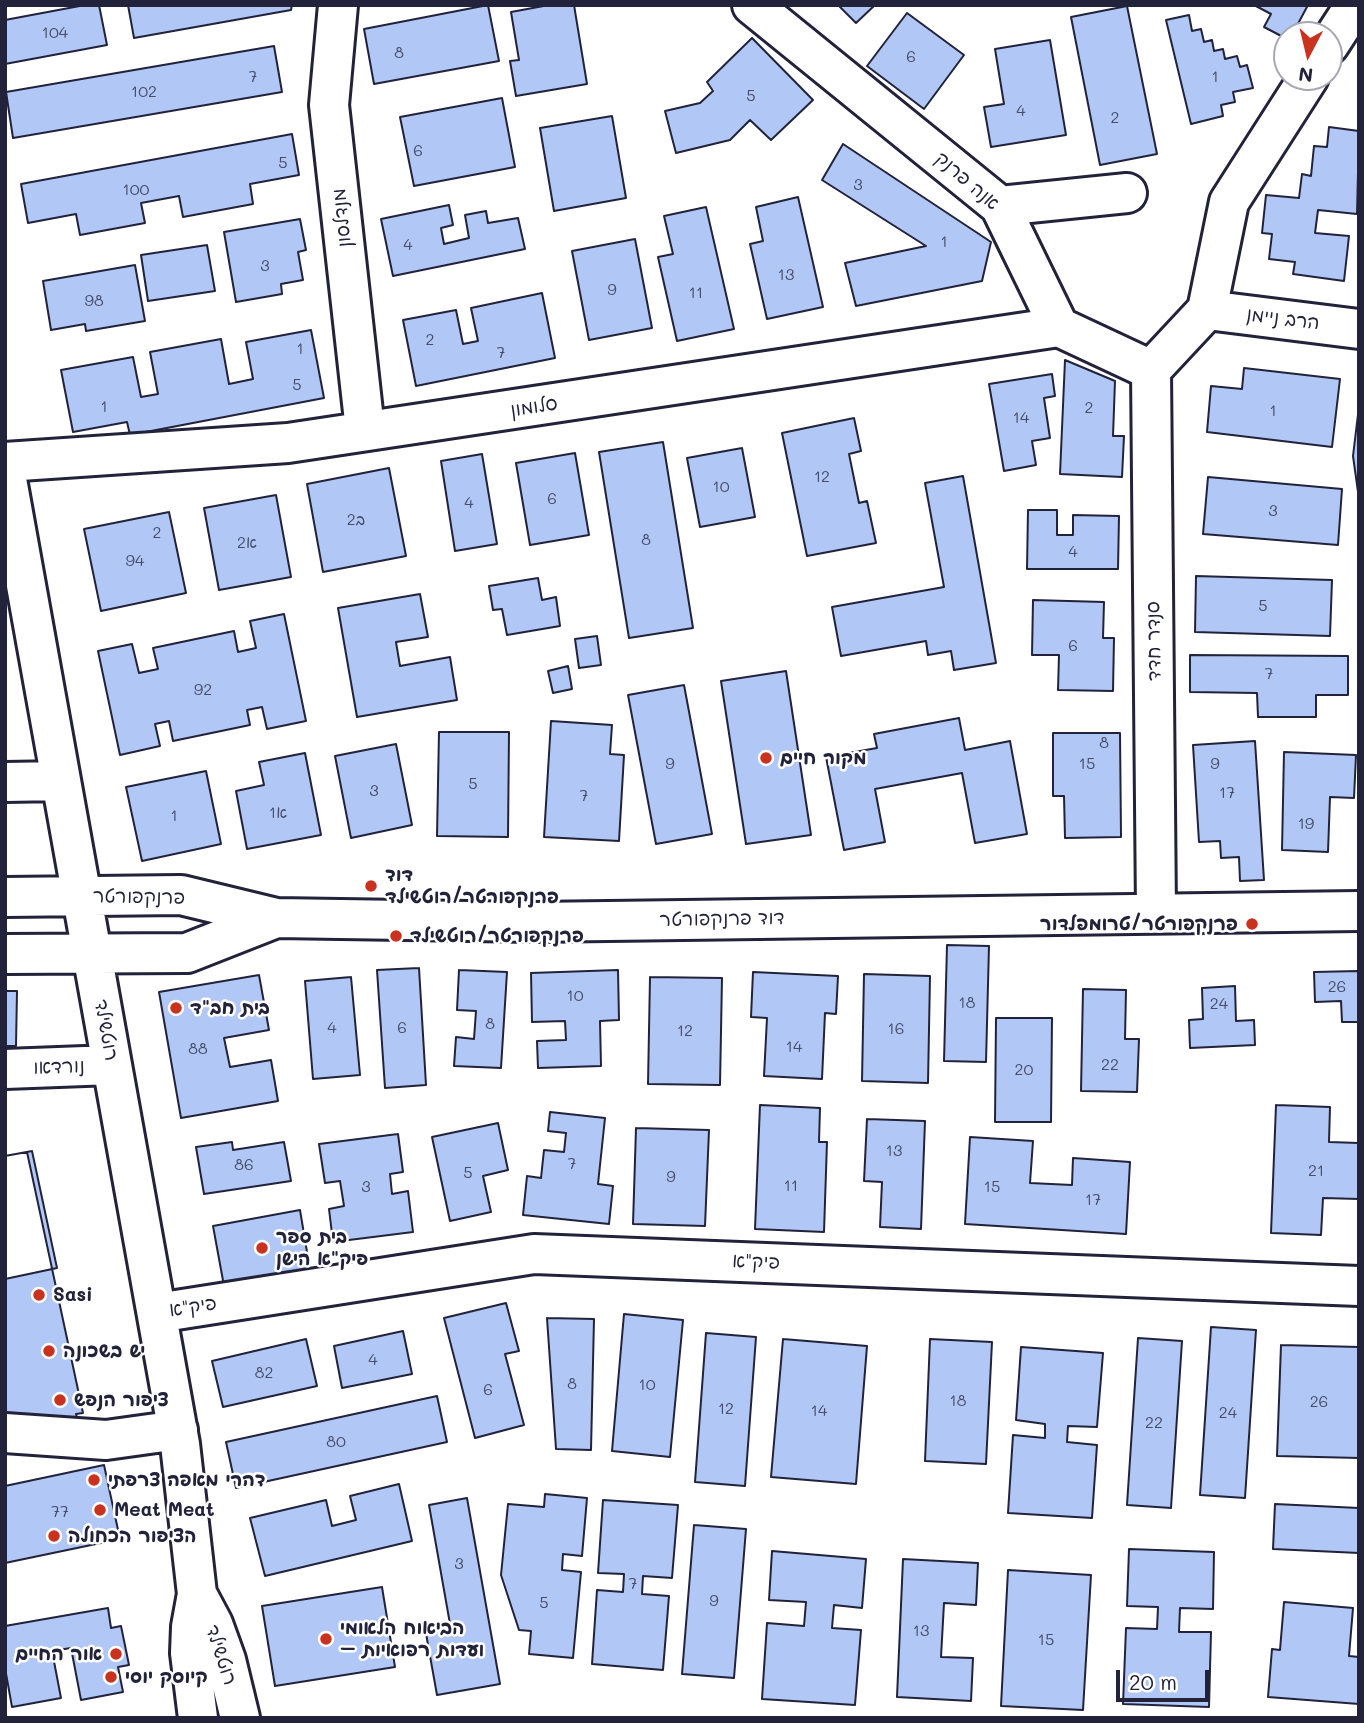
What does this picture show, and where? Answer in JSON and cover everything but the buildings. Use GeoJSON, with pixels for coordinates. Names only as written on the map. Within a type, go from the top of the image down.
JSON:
{"type":"FeatureCollection","features":[{"type":"Feature","properties":{"kind":"street","name":"מנדלסון"},"geometry":{"type":"LineString","coordinates":[[338,5],[329,105],[365,430]]}},
{"type":"Feature","properties":{"kind":"street","name":"אנה פרנק"},"geometry":{"type":"LineString","coordinates":[[752,5],[999,205],[1059,327]]}},
{"type":"Feature","properties":{"kind":"street"},"geometry":{"type":"LineString","coordinates":[[1343,24],[1355,5]]}},
{"type":"Feature","properties":{"kind":"street"},"geometry":{"type":"LineString","coordinates":[[1059,327],[1151,370],[1208,310],[1229,202],[1300,91]]}},
{"type":"Feature","properties":{"kind":"street"},"geometry":{"type":"LineString","coordinates":[[999,205],[1127,192]]}},
{"type":"Feature","properties":{"kind":"street","name":"הרב ניימן"},"geometry":{"type":"LineString","coordinates":[[1208,310],[1359,329]]}},
{"type":"Feature","properties":{"kind":"street","name":"סלומון"},"geometry":{"type":"LineString","coordinates":[[5,462],[288,443],[1059,327]]}},
{"type":"Feature","properties":{"kind":"street","name":"סנדר חדד"},"geometry":{"type":"LineString","coordinates":[[1151,370],[1156,912]]}},
{"type":"Feature","properties":{"kind":"street","name":"רוטשילד"},"geometry":{"type":"LineString","coordinates":[[5,468],[179,1437],[197,1594],[190,1653],[198,1717]]}},
{"type":"Feature","properties":{"kind":"street"},"geometry":{"type":"LineString","coordinates":[[5,782],[61,781]]}},
{"type":"Feature","properties":{"kind":"street","name":"פרנקפורטר"},"geometry":{"type":"LineString","coordinates":[[5,897],[181,895],[276,918]]}},
{"type":"Feature","properties":{"kind":"street","name":"דוד פרנקפורטר"},"geometry":{"type":"LineString","coordinates":[[5,954],[187,953],[276,918],[533,922],[1359,911]]}},
{"type":"Feature","properties":{"kind":"street","name":"נורדאו"},"geometry":{"type":"LineString","coordinates":[[5,1069],[112,1065]]}},
{"type":"Feature","properties":{"kind":"street","name":"פיק\"א"},"geometry":{"type":"LineString","coordinates":[[157,1313],[534,1254],[1359,1286]]}},
{"type":"Feature","properties":{"kind":"street"},"geometry":{"type":"LineString","coordinates":[[5,1433],[106,1440],[179,1437]]}},
{"type":"Feature","properties":{"kind":"street"},"geometry":{"type":"LineString","coordinates":[[69,1459],[179,1437]]}},
{"type":"Feature","properties":{"kind":"street","name":"רוטשילד"},"geometry":{"type":"LineString","coordinates":[[197,1594],[213,1624],[226,1660],[240,1718]]}},
{"type":"Feature","properties":{"kind":"place","name":"מקור חיים"},"geometry":{"type":"Point","coordinates":[766,758]}},
{"type":"Feature","properties":{"kind":"place","name":"דוד פרנקפורטר/רוטשילד"},"geometry":{"type":"Point","coordinates":[371,886]}},
{"type":"Feature","properties":{"kind":"place","name":"פרנקפורטר/טרומפלדור"},"geometry":{"type":"Point","coordinates":[1252,924]}},
{"type":"Feature","properties":{"kind":"place","name":"פרנקפורטר/רוטשילד"},"geometry":{"type":"Point","coordinates":[396,936]}},
{"type":"Feature","properties":{"kind":"place","name":"בית חב\"ד"},"geometry":{"type":"Point","coordinates":[176,1008]}},
{"type":"Feature","properties":{"kind":"place","name":"בית ספר פיק\"א הישן"},"geometry":{"type":"Point","coordinates":[262,1248]}},
{"type":"Feature","properties":{"kind":"place","name":"Sasi"},"geometry":{"type":"Point","coordinates":[39,1295]}},
{"type":"Feature","properties":{"kind":"place","name":"יש בשכונה"},"geometry":{"type":"Point","coordinates":[49,1351]}},
{"type":"Feature","properties":{"kind":"place","name":"ציפור הנפש"},"geometry":{"type":"Point","coordinates":[60,1400]}},
{"type":"Feature","properties":{"kind":"place","name":"דהרי מאפה צרפתי"},"geometry":{"type":"Point","coordinates":[94,1480]}},
{"type":"Feature","properties":{"kind":"place","name":"Meat Meat"},"geometry":{"type":"Point","coordinates":[100,1510]}},
{"type":"Feature","properties":{"kind":"place","name":"הציפור הכחולה"},"geometry":{"type":"Point","coordinates":[54,1536]}},
{"type":"Feature","properties":{"kind":"place","name":"הביאוח הלאומי – ועדות רפואיות"},"geometry":{"type":"Point","coordinates":[326,1639]}},
{"type":"Feature","properties":{"kind":"place","name":"אור החיים"},"geometry":{"type":"Point","coordinates":[116,1654]}},
{"type":"Feature","properties":{"kind":"place","name":"קיוסק יוסי"},"geometry":{"type":"Point","coordinates":[111,1677]}}]}
